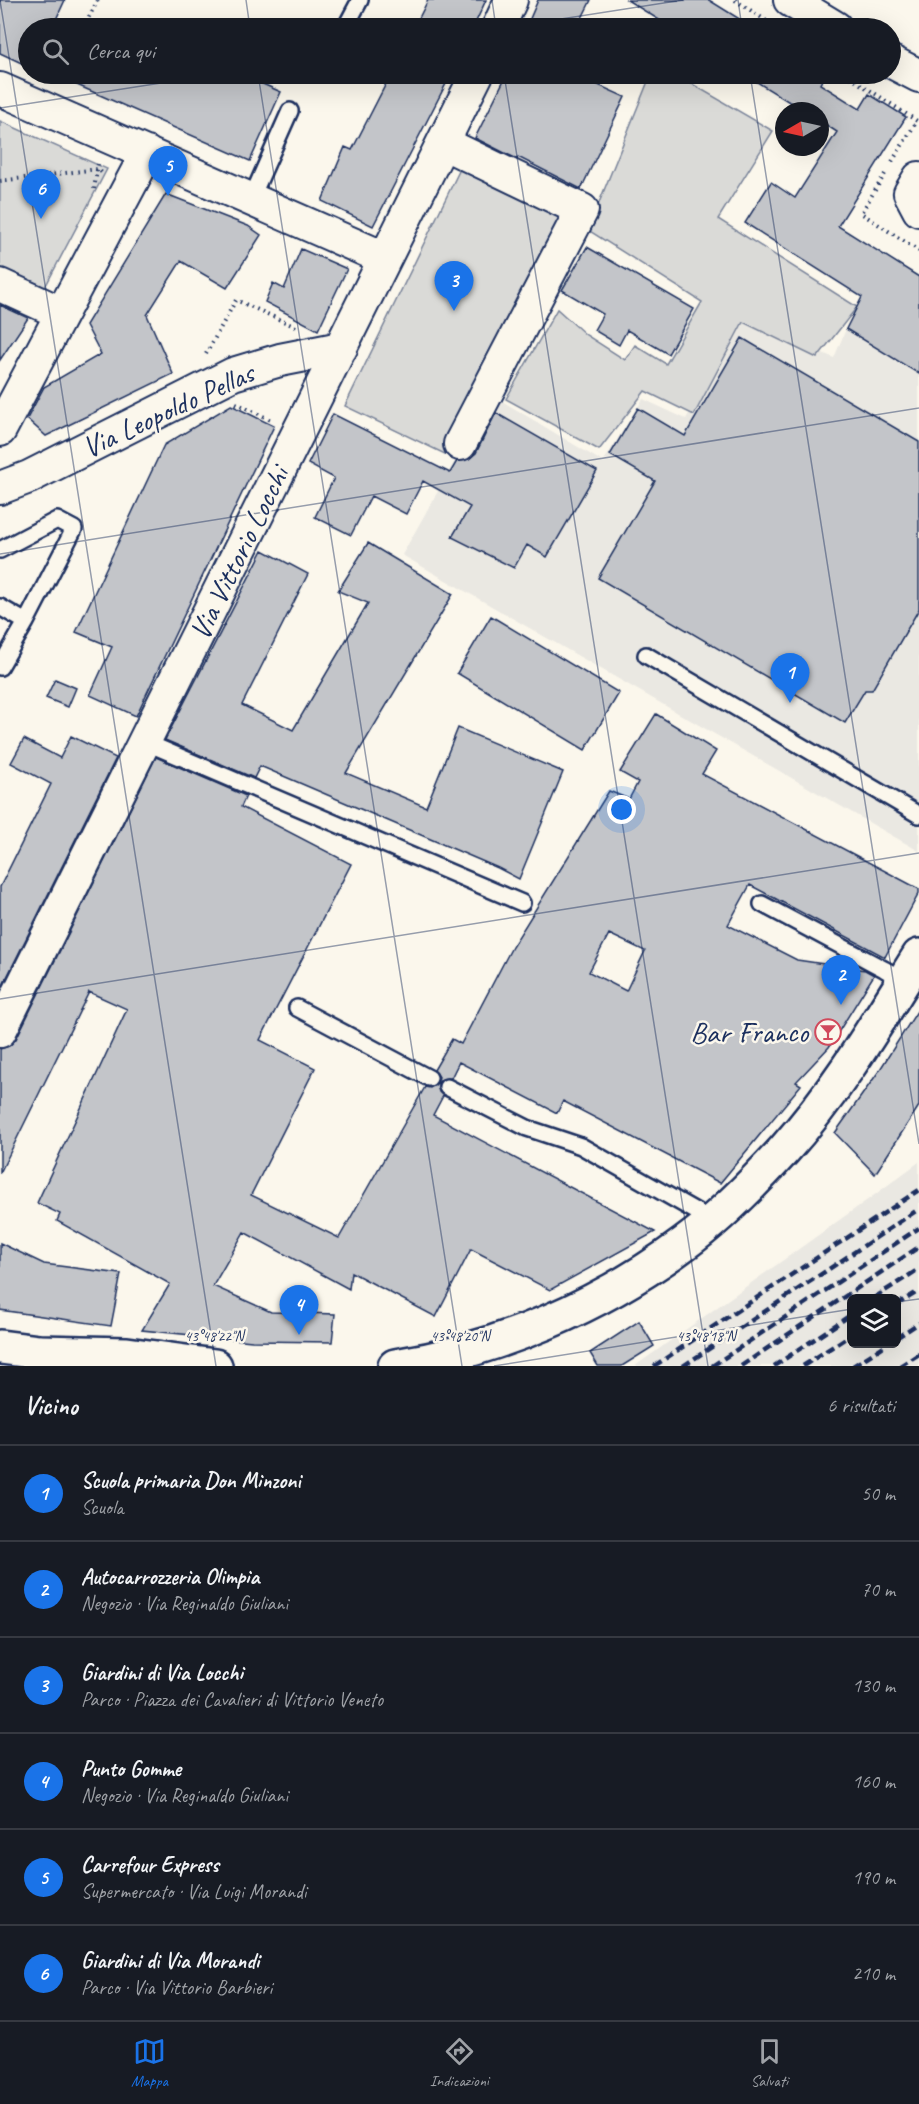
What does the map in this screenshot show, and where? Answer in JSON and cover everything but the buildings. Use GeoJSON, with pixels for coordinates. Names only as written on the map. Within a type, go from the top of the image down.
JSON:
{"type":"FeatureCollection","features":[{"type":"Feature","properties":{"kind":"main road"},"geometry":{"type":"LineString","coordinates":[[395,1366],[451,1356],[529,1329],[574,1309],[650,1268],[713,1221],[777,1158],[812,1116],[864,1043],[911,969]]}},
{"type":"Feature","properties":{"kind":"main road"},"geometry":{"type":"LineString","coordinates":[[0,1324],[43,1330],[127,1354],[178,1364],[215,1366]]}},
{"type":"Feature","properties":{"kind":"main road"},"geometry":{"type":"LineString","coordinates":[[0,1347],[39,1352],[127,1354]]}},
{"type":"Feature","properties":{"kind":"street"},"geometry":{"type":"LineString","coordinates":[[503,18],[511,0]]}},
{"type":"Feature","properties":{"kind":"street"},"geometry":{"type":"LineString","coordinates":[[790,0],[820,18]]}},
{"type":"Feature","properties":{"kind":"street"},"geometry":{"type":"LineString","coordinates":[[901,66],[919,76]]}},
{"type":"Feature","properties":{"kind":"street","name":"Via Vittorio Locchi"},"geometry":{"type":"LineString","coordinates":[[0,1031],[472,84]]}},
{"type":"Feature","properties":{"kind":"street"},"geometry":{"type":"LineString","coordinates":[[0,89],[384,258]]}},
{"type":"Feature","properties":{"kind":"street"},"geometry":{"type":"LineString","coordinates":[[443,143],[582,210],[460,444]]}},
{"type":"Feature","properties":{"kind":"street"},"geometry":{"type":"LineString","coordinates":[[0,430],[147,153]]}},
{"type":"Feature","properties":{"kind":"street"},"geometry":{"type":"LineString","coordinates":[[919,178],[910,193],[919,210]]}},
{"type":"Feature","properties":{"kind":"street"},"geometry":{"type":"LineString","coordinates":[[0,285],[62,313]]}},
{"type":"Feature","properties":{"kind":"street","name":"Via Leopoldo Pellas"},"geometry":{"type":"LineString","coordinates":[[0,488],[29,477],[233,374],[280,360],[341,348]]}},
{"type":"Feature","properties":{"kind":"lane"},"geometry":{"type":"LineString","coordinates":[[350,18],[360,0]]}},
{"type":"Feature","properties":{"kind":"lane"},"geometry":{"type":"LineString","coordinates":[[251,199],[290,111]]}},
{"type":"Feature","properties":{"kind":"lane"},"geometry":{"type":"LineString","coordinates":[[0,550],[57,520],[74,529],[0,667]]}},
{"type":"Feature","properties":{"kind":"lane"},"geometry":{"type":"LineString","coordinates":[[0,606],[26,622]]}},
{"type":"Feature","properties":{"kind":"lane"},"geometry":{"type":"LineString","coordinates":[[646,654],[919,815]]}},
{"type":"Feature","properties":{"kind":"lane"},"geometry":{"type":"LineString","coordinates":[[145,742],[522,903]]}},
{"type":"Feature","properties":{"kind":"lane"},"geometry":{"type":"LineString","coordinates":[[762,904],[884,969],[911,969]]}},
{"type":"Feature","properties":{"kind":"lane"},"geometry":{"type":"LineString","coordinates":[[297,1008],[429,1078]]}},
{"type":"Feature","properties":{"kind":"lane"},"geometry":{"type":"LineString","coordinates":[[447,1087],[527,1128],[581,1146],[713,1221]]}},
{"type":"Feature","properties":{"kind":"path"},"geometry":{"type":"LineString","coordinates":[[88,18],[98,0]]}},
{"type":"Feature","properties":{"kind":"path"},"geometry":{"type":"LineString","coordinates":[[735,0],[763,18]]}},
{"type":"Feature","properties":{"kind":"path"},"geometry":{"type":"LineString","coordinates":[[860,84],[917,121],[861,213],[919,251]]}},
{"type":"Feature","properties":{"kind":"path"},"geometry":{"type":"LineString","coordinates":[[0,181],[98,169]]}},
{"type":"Feature","properties":{"kind":"path"},"geometry":{"type":"LineString","coordinates":[[204,358],[236,300],[304,331]]}},
{"type":"Feature","properties":{"kind":"shaded area"},"geometry":{"type":"Polygon","coordinates":[[[647,84],[692,84],[773,131],[718,219],[857,307],[817,358],[743,322],[694,415],[645,391],[599,450],[506,399],[557,309],[586,335],[625,360],[635,345],[666,364],[702,302],[588,230],[647,84]]]}},
{"type":"Feature","properties":{"kind":"shaded area"},"geometry":{"type":"Polygon","coordinates":[[[0,121],[107,169],[44,289],[0,269],[0,121]]]}},
{"type":"Feature","properties":{"kind":"shaded area"},"geometry":{"type":"Polygon","coordinates":[[[461,167],[563,217],[447,455],[345,406],[461,167]]]}},
{"type":"Feature","properties":{"kind":"shaded area"},"geometry":{"type":"Polygon","coordinates":[[[743,317],[834,358],[846,329],[919,374],[919,851],[402,555],[492,395],[603,462],[643,399],[686,419],[743,317]]]}},
{"type":"Feature","properties":{"kind":"shaded area"},"geometry":{"type":"Polygon","coordinates":[[[919,1162],[919,1366],[635,1366],[873,1196],[919,1162]]]}},
{"type":"Feature","properties":{"kind":"railway"},"geometry":{"type":"LineString","coordinates":[[654,1366],[919,1190]]}},
{"type":"Feature","properties":{"kind":"railway"},"geometry":{"type":"LineString","coordinates":[[683,1366],[919,1209]]}},
{"type":"Feature","properties":{"kind":"railway"},"geometry":{"type":"LineString","coordinates":[[712,1366],[919,1228]]}},
{"type":"Feature","properties":{"kind":"railway"},"geometry":{"type":"LineString","coordinates":[[741,1366],[919,1247]]}},
{"type":"Feature","properties":{"kind":"railway"},"geometry":{"type":"LineString","coordinates":[[880,1294],[919,1269]]}},
{"type":"Feature","properties":{"kind":"railway"},"geometry":{"type":"LineString","coordinates":[[901,1302],[919,1291]]}},
{"type":"Feature","properties":{"kind":"railway"},"geometry":{"type":"LineString","coordinates":[[774,1366],[847,1317]]}},
{"type":"Feature","properties":{"kind":"railway"},"geometry":{"type":"LineString","coordinates":[[901,1335],[919,1323]]}},
{"type":"Feature","properties":{"kind":"railway"},"geometry":{"type":"LineString","coordinates":[[803,1366],[847,1337]]}},
{"type":"Feature","properties":{"kind":"railway"},"geometry":{"type":"LineString","coordinates":[[853,1366],[881,1348]]}},
{"type":"Feature","properties":{"kind":"railway"},"geometry":{"type":"LineString","coordinates":[[900,1366],[919,1354]]}},
{"type":"Feature","properties":{"kind":"place","name":"Carrefour Express"},"geometry":{"type":"Point","coordinates":[168,196]}},
{"type":"Feature","properties":{"kind":"place","name":"Giardini di Via Morandi"},"geometry":{"type":"Point","coordinates":[41,219]}},
{"type":"Feature","properties":{"kind":"place","name":"Giardini di Via Locchi"},"geometry":{"type":"Point","coordinates":[454,311]}},
{"type":"Feature","properties":{"kind":"place","name":"Scuola primaria Don Minzoni"},"geometry":{"type":"Point","coordinates":[790,703]}},
{"type":"Feature","properties":{"kind":"place","name":"Autocarrozzeria Olimpia"},"geometry":{"type":"Point","coordinates":[841,1005]}},
{"type":"Feature","properties":{"kind":"place","name":"Bar Franco"},"geometry":{"type":"Point","coordinates":[828,1032]}},
{"type":"Feature","properties":{"kind":"place","name":"Punto Gomme"},"geometry":{"type":"Point","coordinates":[299,1335]}}]}
